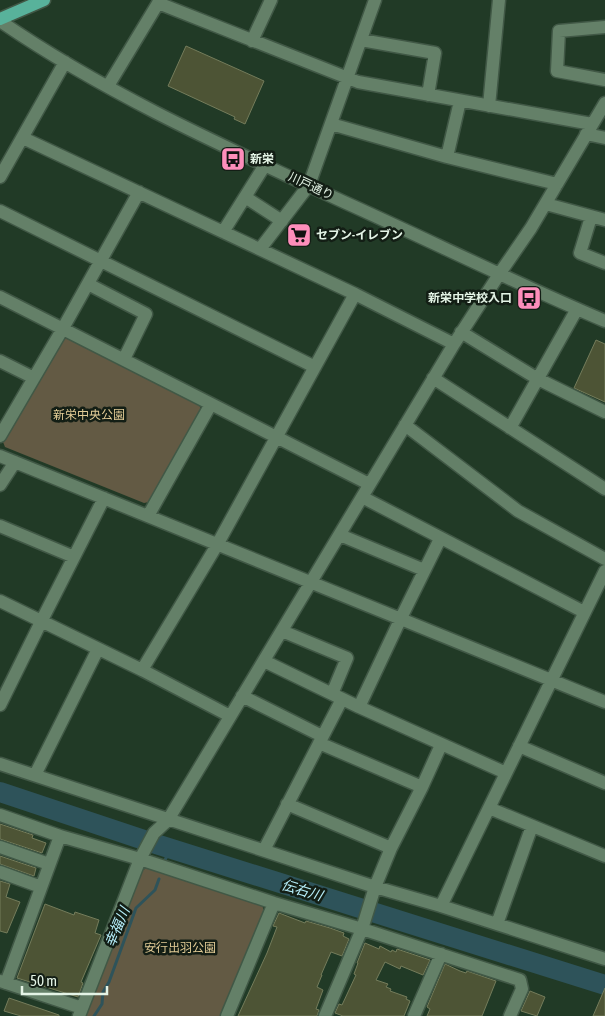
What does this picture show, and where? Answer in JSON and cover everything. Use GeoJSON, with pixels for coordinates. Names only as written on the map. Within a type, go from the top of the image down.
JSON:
{"type":"FeatureCollection","features":[{"type":"Feature","properties":{"kind":"main road"},"geometry":{"type":"LineString","coordinates":[[0,20],[44,0]]}},
{"type":"Feature","properties":{"kind":"street"},"geometry":{"type":"LineString","coordinates":[[252,41],[271,0]]}},
{"type":"Feature","properties":{"kind":"street"},"geometry":{"type":"LineString","coordinates":[[260,249],[309,186],[375,0]]}},
{"type":"Feature","properties":{"kind":"street"},"geometry":{"type":"LineString","coordinates":[[489,106],[499,0]]}},
{"type":"Feature","properties":{"kind":"street"},"geometry":{"type":"LineString","coordinates":[[108,86],[159,2],[346,79],[489,106],[589,129],[605,138]]}},
{"type":"Feature","properties":{"kind":"street","name":"川戸通り"},"geometry":{"type":"LineString","coordinates":[[0,20],[65,62],[172,121],[309,186],[605,321]]}},
{"type":"Feature","properties":{"kind":"street"},"geometry":{"type":"LineString","coordinates":[[605,27],[559,31],[557,71],[605,80]]}},
{"type":"Feature","properties":{"kind":"street"},"geometry":{"type":"LineString","coordinates":[[361,40],[435,53],[428,95]]}},
{"type":"Feature","properties":{"kind":"street"},"geometry":{"type":"LineString","coordinates":[[0,178],[65,62]]}},
{"type":"Feature","properties":{"kind":"street"},"geometry":{"type":"LineString","coordinates":[[448,157],[460,101]]}},
{"type":"Feature","properties":{"kind":"street"},"geometry":{"type":"LineString","coordinates":[[60,836],[3,982],[80,1012],[140,859],[154,832],[168,820],[461,332],[521,244],[605,103]]}},
{"type":"Feature","properties":{"kind":"street"},"geometry":{"type":"LineString","coordinates":[[331,124],[448,157],[557,184]]}},
{"type":"Feature","properties":{"kind":"street"},"geometry":{"type":"LineString","coordinates":[[23,138],[355,294],[454,344]]}},
{"type":"Feature","properties":{"kind":"street"},"geometry":{"type":"LineString","coordinates":[[223,232],[265,165]]}},
{"type":"Feature","properties":{"kind":"street"},"geometry":{"type":"LineString","coordinates":[[0,436],[6,414],[34,378],[139,192]]}},
{"type":"Feature","properties":{"kind":"street"},"geometry":{"type":"LineString","coordinates":[[245,197],[282,221]]}},
{"type":"Feature","properties":{"kind":"street"},"geometry":{"type":"LineString","coordinates":[[546,204],[605,220]]}},
{"type":"Feature","properties":{"kind":"street"},"geometry":{"type":"LineString","coordinates":[[0,212],[315,367]]}},
{"type":"Feature","properties":{"kind":"street"},"geometry":{"type":"LineString","coordinates":[[591,217],[580,253],[605,263]]}},
{"type":"Feature","properties":{"kind":"street"},"geometry":{"type":"LineString","coordinates":[[88,284],[146,314],[124,359]]}},
{"type":"Feature","properties":{"kind":"street"},"geometry":{"type":"LineString","coordinates":[[142,670],[217,545],[355,294]]}},
{"type":"Feature","properties":{"kind":"street"},"geometry":{"type":"LineString","coordinates":[[0,297],[369,484]]}},
{"type":"Feature","properties":{"kind":"street"},"geometry":{"type":"LineString","coordinates":[[510,428],[577,309]]}},
{"type":"Feature","properties":{"kind":"street"},"geometry":{"type":"LineString","coordinates":[[461,332],[538,379],[605,412]]}},
{"type":"Feature","properties":{"kind":"street"},"geometry":{"type":"LineString","coordinates":[[0,361],[34,378]]}},
{"type":"Feature","properties":{"kind":"street"},"geometry":{"type":"LineString","coordinates":[[433,378],[605,489]]}},
{"type":"Feature","properties":{"kind":"street"},"geometry":{"type":"LineString","coordinates":[[148,516],[211,404]]}},
{"type":"Feature","properties":{"kind":"street"},"geometry":{"type":"LineString","coordinates":[[405,425],[518,511],[605,559]]}},
{"type":"Feature","properties":{"kind":"street"},"geometry":{"type":"LineString","coordinates":[[0,456],[605,702]]}},
{"type":"Feature","properties":{"kind":"street"},"geometry":{"type":"LineString","coordinates":[[0,485],[15,462]]}},
{"type":"Feature","properties":{"kind":"street"},"geometry":{"type":"LineString","coordinates":[[0,705],[40,622],[104,498]]}},
{"type":"Feature","properties":{"kind":"street"},"geometry":{"type":"LineString","coordinates":[[362,498],[584,612]]}},
{"type":"Feature","properties":{"kind":"street"},"geometry":{"type":"LineString","coordinates":[[0,526],[74,557]]}},
{"type":"Feature","properties":{"kind":"street"},"geometry":{"type":"LineString","coordinates":[[340,535],[424,570]]}},
{"type":"Feature","properties":{"kind":"street"},"geometry":{"type":"LineString","coordinates":[[359,707],[440,539]]}},
{"type":"Feature","properties":{"kind":"street"},"geometry":{"type":"LineString","coordinates":[[441,906],[605,571]]}},
{"type":"Feature","properties":{"kind":"street"},"geometry":{"type":"LineString","coordinates":[[0,601],[142,670],[230,716]]}},
{"type":"Feature","properties":{"kind":"street"},"geometry":{"type":"LineString","coordinates":[[264,850],[321,740],[337,697],[347,658],[282,630]]}},
{"type":"Feature","properties":{"kind":"street"},"geometry":{"type":"LineString","coordinates":[[35,775],[98,649]]}},
{"type":"Feature","properties":{"kind":"street"},"geometry":{"type":"LineString","coordinates":[[264,661],[337,697],[506,773]]}},
{"type":"Feature","properties":{"kind":"street"},"geometry":{"type":"LineString","coordinates":[[242,696],[321,740],[422,787]]}},
{"type":"Feature","properties":{"kind":"street"},"geometry":{"type":"LineString","coordinates":[[325,1016],[362,929],[375,888],[391,848],[441,745]]}},
{"type":"Feature","properties":{"kind":"street"},"geometry":{"type":"LineString","coordinates":[[520,746],[605,783]]}},
{"type":"Feature","properties":{"kind":"street"},"geometry":{"type":"LineString","coordinates":[[0,764],[375,888],[441,906],[605,959]]}},
{"type":"Feature","properties":{"kind":"street"},"geometry":{"type":"LineString","coordinates":[[287,804],[391,848]]}},
{"type":"Feature","properties":{"kind":"street"},"geometry":{"type":"LineString","coordinates":[[489,808],[605,856]]}},
{"type":"Feature","properties":{"kind":"street"},"geometry":{"type":"LineString","coordinates":[[0,815],[60,836],[140,859],[520,980],[522,989],[510,1016]]}},
{"type":"Feature","properties":{"kind":"street"},"geometry":{"type":"LineString","coordinates":[[497,924],[532,826]]}},
{"type":"Feature","properties":{"kind":"street"},"geometry":{"type":"LineString","coordinates":[[0,847],[49,864]]}},
{"type":"Feature","properties":{"kind":"street"},"geometry":{"type":"LineString","coordinates":[[0,872],[41,887]]}},
{"type":"Feature","properties":{"kind":"street"},"geometry":{"type":"LineString","coordinates":[[227,1016],[274,903]]}},
{"type":"Feature","properties":{"kind":"street"},"geometry":{"type":"LineString","coordinates":[[414,1016],[441,954]]}},
{"type":"Feature","properties":{"kind":"green space","name":"新栄中央公園"},"geometry":{"type":"Polygon","coordinates":[[[69,337],[199,404],[201,410],[149,502],[144,503],[5,447],[3,442],[63,338],[69,337]]]}},
{"type":"Feature","properties":{"kind":"green space","name":"安行出羽公園"},"geometry":{"type":"Polygon","coordinates":[[[150,867],[262,904],[264,912],[220,1016],[85,1016],[140,871],[150,867]]]}},
{"type":"Feature","properties":{"kind":"building"},"geometry":{"type":"Polygon","coordinates":[[[186,46],[264,81],[245,124],[234,119],[235,117],[168,86],[186,46]]]}},
{"type":"Feature","properties":{"kind":"building"},"geometry":{"type":"Polygon","coordinates":[[[596,340],[605,344],[605,402],[574,388],[596,340]]]}},
{"type":"Feature","properties":{"kind":"building"},"geometry":{"type":"Polygon","coordinates":[[[0,824],[33,835],[32,838],[46,843],[42,853],[0,839],[0,824]]]}},
{"type":"Feature","properties":{"kind":"building"},"geometry":{"type":"Polygon","coordinates":[[[0,856],[36,868],[34,876],[0,864],[0,856]]]}},
{"type":"Feature","properties":{"kind":"building"},"geometry":{"type":"Polygon","coordinates":[[[0,881],[10,884],[6,897],[20,902],[7,933],[0,931],[0,881]]]}},
{"type":"Feature","properties":{"kind":"building"},"geometry":{"type":"Polygon","coordinates":[[[45,904],[74,915],[75,912],[99,920],[95,933],[101,935],[81,982],[83,983],[78,997],[17,978],[45,904]]]}},
{"type":"Feature","properties":{"kind":"building"},"geometry":{"type":"Polygon","coordinates":[[[279,913],[305,923],[306,921],[344,933],[343,936],[349,939],[342,956],[331,952],[321,975],[317,987],[323,990],[316,1009],[319,1010],[317,1016],[238,1016],[267,953],[277,927],[273,926],[279,913]]]}},
{"type":"Feature","properties":{"kind":"building"},"geometry":{"type":"Polygon","coordinates":[[[365,943],[379,949],[380,946],[391,952],[392,950],[396,952],[397,949],[430,960],[423,975],[401,966],[400,969],[385,962],[376,980],[388,984],[386,987],[391,989],[390,991],[407,997],[406,999],[410,1001],[404,1016],[343,1016],[335,1013],[339,1004],[342,1005],[356,975],[354,974],[357,963],[365,943]]]}},
{"type":"Feature","properties":{"kind":"building"},"geometry":{"type":"Polygon","coordinates":[[[445,964],[466,973],[467,971],[496,981],[482,1016],[427,1016],[430,1009],[427,1007],[445,964]]]}},
{"type":"Feature","properties":{"kind":"building"},"geometry":{"type":"Polygon","coordinates":[[[605,988],[605,1016],[593,1016],[605,988]]]}},
{"type":"Feature","properties":{"kind":"building"},"geometry":{"type":"Polygon","coordinates":[[[530,991],[545,997],[537,1016],[521,1011],[530,991]]]}},
{"type":"Feature","properties":{"kind":"building"},"geometry":{"type":"Polygon","coordinates":[[[9,998],[59,1016],[21,1016],[4,1011],[9,998]]]}},
{"type":"Feature","properties":{"kind":"waterway","name":"伝右川"},"geometry":{"type":"LineString","coordinates":[[0,792],[156,844],[605,985]]}},
{"type":"Feature","properties":{"kind":"waterway","name":"幸福川"},"geometry":{"type":"LineString","coordinates":[[165,860],[171,848]]}},
{"type":"Feature","properties":{"kind":"waterway","name":"幸福川"},"geometry":{"type":"LineString","coordinates":[[94,1016],[102,1004],[103,992],[109,982],[136,908],[155,890],[159,879]]}},
{"type":"Feature","properties":{"kind":"place","name":"新栄"},"geometry":{"type":"Point","coordinates":[233,159]}},
{"type":"Feature","properties":{"kind":"place","name":"セブン-イレブン"},"geometry":{"type":"Point","coordinates":[299,235]}},
{"type":"Feature","properties":{"kind":"place","name":"新栄中学校入口"},"geometry":{"type":"Point","coordinates":[529,298]}}]}
